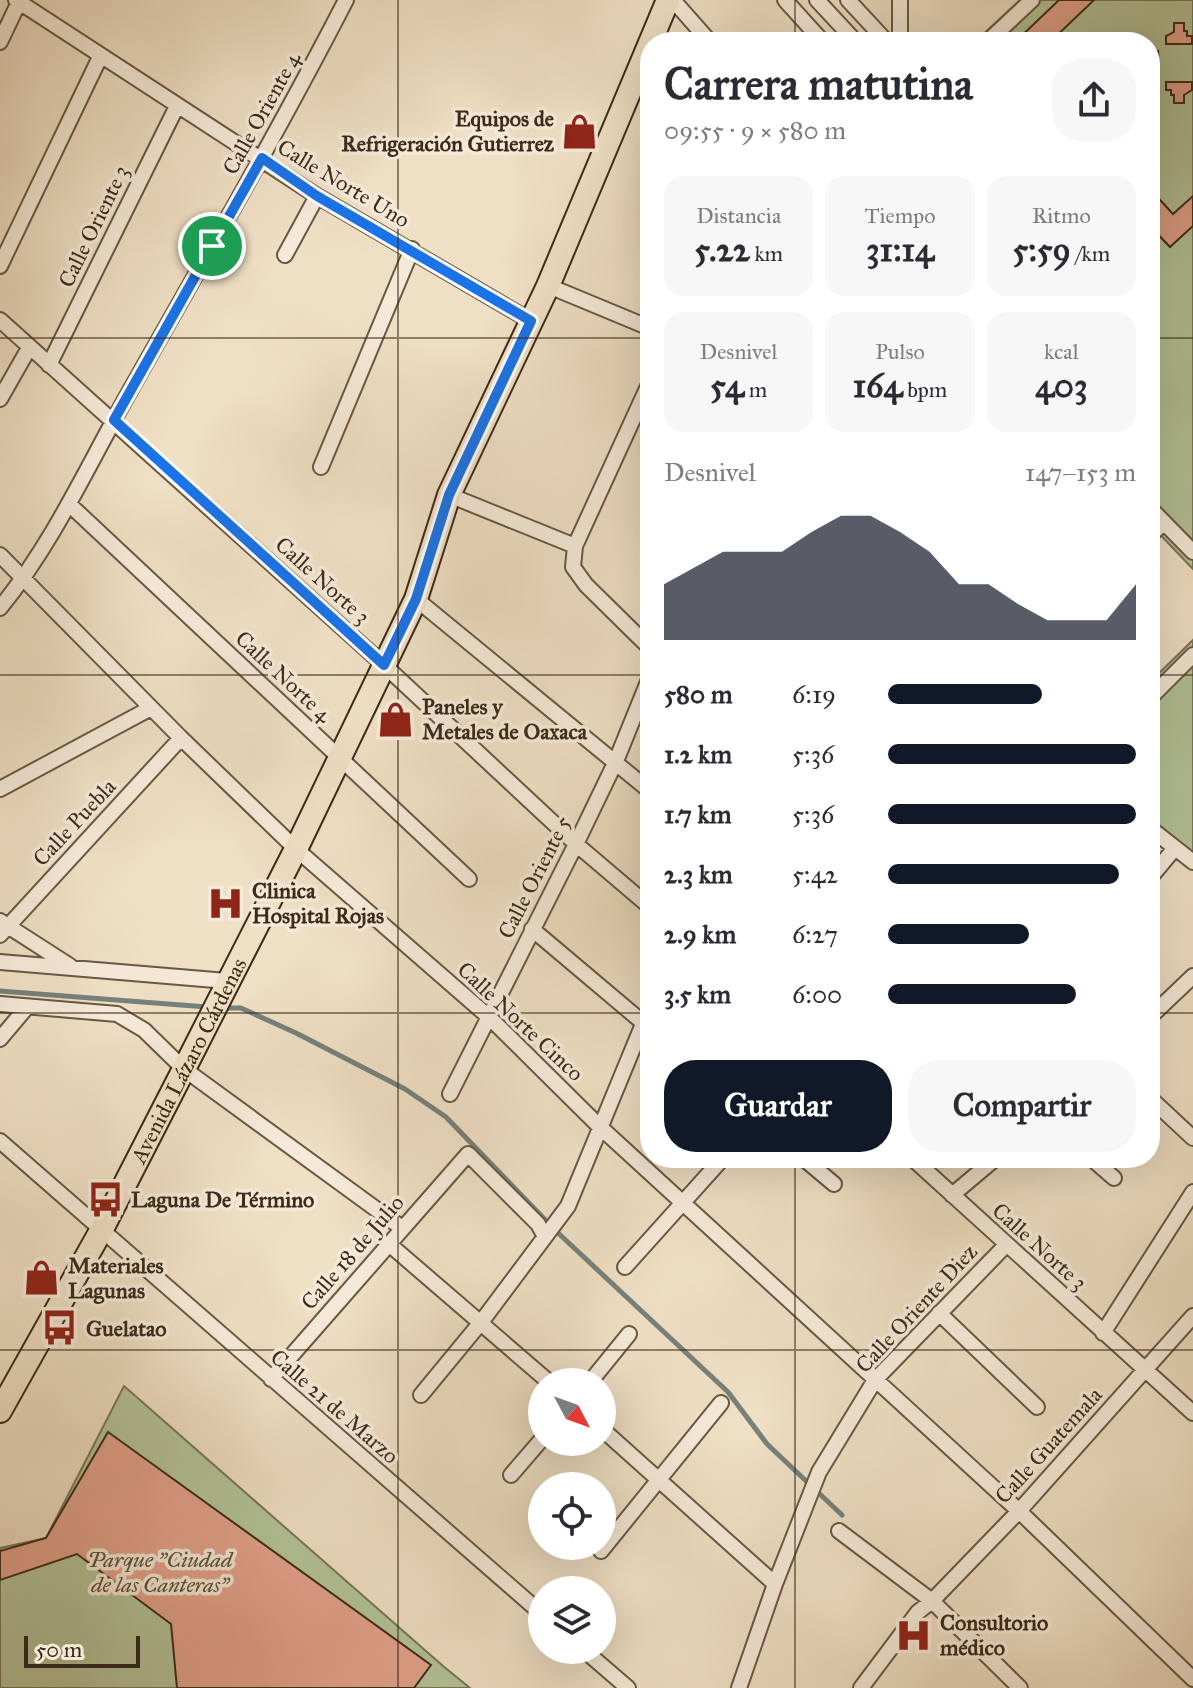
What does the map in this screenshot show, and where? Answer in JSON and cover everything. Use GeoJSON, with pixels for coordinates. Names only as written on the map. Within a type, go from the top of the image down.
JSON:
{"type":"FeatureCollection","features":[{"type":"Feature","properties":{"kind":"main road","name":"Avenida Lázaro Cárdenas"},"geometry":{"type":"LineString","coordinates":[[657,32],[671,0]]}},
{"type":"Feature","properties":{"kind":"main road","name":"Avenida Lázaro Cárdenas"},"geometry":{"type":"LineString","coordinates":[[0,1411],[8,1378],[102,1229],[296,849],[416,599],[449,495],[531,321],[640,71]]}},
{"type":"Feature","properties":{"kind":"street","name":"Calle Oriente 4"},"geometry":{"type":"LineString","coordinates":[[0,608],[23,580],[70,505],[346,0]]}},
{"type":"Feature","properties":{"kind":"street"},"geometry":{"type":"LineString","coordinates":[[671,0],[701,32]]}},
{"type":"Feature","properties":{"kind":"street"},"geometry":{"type":"LineString","coordinates":[[785,0],[814,32]]}},
{"type":"Feature","properties":{"kind":"street"},"geometry":{"type":"LineString","coordinates":[[817,0],[847,32]]}},
{"type":"Feature","properties":{"kind":"street"},"geometry":{"type":"LineString","coordinates":[[848,0],[878,32]]}},
{"type":"Feature","properties":{"kind":"street"},"geometry":{"type":"LineString","coordinates":[[900,0],[900,32]]}},
{"type":"Feature","properties":{"kind":"street"},"geometry":{"type":"LineString","coordinates":[[998,32],[1032,0]]}},
{"type":"Feature","properties":{"kind":"street","name":"Calle Norte Uno"},"geometry":{"type":"LineString","coordinates":[[17,1],[317,196],[531,321]]}},
{"type":"Feature","properties":{"kind":"street"},"geometry":{"type":"LineString","coordinates":[[0,42],[17,1]]}},
{"type":"Feature","properties":{"kind":"street"},"geometry":{"type":"LineString","coordinates":[[0,266],[100,57]]}},
{"type":"Feature","properties":{"kind":"street","name":"Calle Oriente 3"},"geometry":{"type":"LineString","coordinates":[[49,365],[177,106]]}},
{"type":"Feature","properties":{"kind":"street"},"geometry":{"type":"LineString","coordinates":[[285,255],[317,196]]}},
{"type":"Feature","properties":{"kind":"street"},"geometry":{"type":"LineString","coordinates":[[321,467],[412,249]]}},
{"type":"Feature","properties":{"kind":"street"},"geometry":{"type":"LineString","coordinates":[[556,289],[640,324]]}},
{"type":"Feature","properties":{"kind":"street","name":"Calle Norte 3"},"geometry":{"type":"LineString","coordinates":[[0,320],[384,665],[576,844],[640,898]]}},
{"type":"Feature","properties":{"kind":"street"},"geometry":{"type":"LineString","coordinates":[[0,399],[29,348]]}},
{"type":"Feature","properties":{"kind":"street"},"geometry":{"type":"LineString","coordinates":[[640,404],[575,546],[573,567],[586,585],[640,638]]}},
{"type":"Feature","properties":{"kind":"street"},"geometry":{"type":"LineString","coordinates":[[449,495],[575,546]]}},
{"type":"Feature","properties":{"kind":"street","name":"Calle Norte 4"},"geometry":{"type":"LineString","coordinates":[[70,505],[469,879]]}},
{"type":"Feature","properties":{"kind":"street"},"geometry":{"type":"LineString","coordinates":[[1160,518],[1193,552]]}},
{"type":"Feature","properties":{"kind":"street"},"geometry":{"type":"LineString","coordinates":[[1160,526],[1164,522]]}},
{"type":"Feature","properties":{"kind":"street","name":"Calle Norte Cinco"},"geometry":{"type":"LineString","coordinates":[[0,555],[296,849],[490,1018],[640,1164]]}},
{"type":"Feature","properties":{"kind":"street"},"geometry":{"type":"LineString","coordinates":[[416,599],[640,782]]}},
{"type":"Feature","properties":{"kind":"street"},"geometry":{"type":"LineString","coordinates":[[1160,688],[1193,655]]}},
{"type":"Feature","properties":{"kind":"street","name":"Calle Oriente 5"},"geometry":{"type":"LineString","coordinates":[[450,1094],[576,844],[616,761],[640,702]]}},
{"type":"Feature","properties":{"kind":"street"},"geometry":{"type":"LineString","coordinates":[[0,789],[151,708]]}},
{"type":"Feature","properties":{"kind":"street","name":"Calle Puebla"},"geometry":{"type":"LineString","coordinates":[[2,928],[181,738]]}},
{"type":"Feature","properties":{"kind":"street"},"geometry":{"type":"LineString","coordinates":[[1160,836],[1193,862]]}},
{"type":"Feature","properties":{"kind":"street"},"geometry":{"type":"LineString","coordinates":[[1160,866],[1175,848]]}},
{"type":"Feature","properties":{"kind":"street"},"geometry":{"type":"LineString","coordinates":[[2,928],[73,968]]}},
{"type":"Feature","properties":{"kind":"street"},"geometry":{"type":"LineString","coordinates":[[532,929],[640,1020]]}},
{"type":"Feature","properties":{"kind":"street"},"geometry":{"type":"LineString","coordinates":[[0,962],[73,968],[219,999]]}},
{"type":"Feature","properties":{"kind":"street"},"geometry":{"type":"LineString","coordinates":[[1160,1007],[1193,976]]}},
{"type":"Feature","properties":{"kind":"street"},"geometry":{"type":"LineString","coordinates":[[0,1004],[117,1014],[144,1030],[184,1069],[402,1228]]}},
{"type":"Feature","properties":{"kind":"street"},"geometry":{"type":"LineString","coordinates":[[0,1039],[27,1007]]}},
{"type":"Feature","properties":{"kind":"street"},"geometry":{"type":"LineString","coordinates":[[421,1395],[482,1321],[565,1210],[640,1038]]}},
{"type":"Feature","properties":{"kind":"street"},"geometry":{"type":"LineString","coordinates":[[1160,1107],[1193,1138]]}},
{"type":"Feature","properties":{"kind":"street","name":"Calle 21 de Marzo"},"geometry":{"type":"LineString","coordinates":[[0,1141],[528,1602]]}},
{"type":"Feature","properties":{"kind":"street","name":"Calle 18 de Julio"},"geometry":{"type":"LineString","coordinates":[[271,1379],[468,1154],[546,1233]]}},
{"type":"Feature","properties":{"kind":"street","name":"Calle Norte Cinco"},"geometry":{"type":"LineString","coordinates":[[645,1168],[1019,1511],[1193,1679]]}},
{"type":"Feature","properties":{"kind":"street"},"geometry":{"type":"LineString","coordinates":[[625,1267],[714,1168]]}},
{"type":"Feature","properties":{"kind":"street"},"geometry":{"type":"LineString","coordinates":[[815,1168],[834,1184]]}},
{"type":"Feature","properties":{"kind":"street","name":"Calle Norte 3"},"geometry":{"type":"LineString","coordinates":[[923,1168],[1193,1413]]}},
{"type":"Feature","properties":{"kind":"street"},"geometry":{"type":"LineString","coordinates":[[952,1195],[984,1168]]}},
{"type":"Feature","properties":{"kind":"street"},"geometry":{"type":"LineString","coordinates":[[1102,1168],[1114,1178]]}},
{"type":"Feature","properties":{"kind":"street"},"geometry":{"type":"LineString","coordinates":[[1103,1333],[1193,1192]]}},
{"type":"Feature","properties":{"kind":"street"},"geometry":{"type":"LineString","coordinates":[[389,1244],[534,1368]]}},
{"type":"Feature","properties":{"kind":"street","name":"Calle Oriente Diez"},"geometry":{"type":"LineString","coordinates":[[739,1688],[811,1493],[875,1380],[1006,1245]]}},
{"type":"Feature","properties":{"kind":"street"},"geometry":{"type":"LineString","coordinates":[[939,1313],[1037,1407]]}},
{"type":"Feature","properties":{"kind":"street","name":"Calle Guatemala"},"geometry":{"type":"LineString","coordinates":[[861,1688],[918,1612],[1019,1511],[1193,1316]]}},
{"type":"Feature","properties":{"kind":"street"},"geometry":{"type":"LineString","coordinates":[[601,1368],[629,1334]]}},
{"type":"Feature","properties":{"kind":"street"},"geometry":{"type":"LineString","coordinates":[[616,1532],[721,1403]]}},
{"type":"Feature","properties":{"kind":"street"},"geometry":{"type":"LineString","coordinates":[[616,1442],[775,1584]]}},
{"type":"Feature","properties":{"kind":"street"},"geometry":{"type":"LineString","coordinates":[[511,1475],[528,1455]]}},
{"type":"Feature","properties":{"kind":"street"},"geometry":{"type":"LineString","coordinates":[[839,1531],[932,1601],[1005,1682],[1020,1688]]}},
{"type":"Feature","properties":{"kind":"street"},"geometry":{"type":"LineString","coordinates":[[600,1664],[628,1688]]}},
{"type":"Feature","properties":{"kind":"green space"},"geometry":{"type":"Polygon","coordinates":[[[1020,0],[1193,0],[1193,569],[1160,534],[1160,32],[986,32],[1020,0]]]}},
{"type":"Feature","properties":{"kind":"green space"},"geometry":{"type":"Polygon","coordinates":[[[1193,640],[1193,857],[1160,828],[1160,672],[1193,640]]]}},
{"type":"Feature","properties":{"kind":"green space","name":"Parque \"Ciudad de las Canteras\""},"geometry":{"type":"Polygon","coordinates":[[[124,1386],[470,1688],[0,1688],[0,1548],[46,1538],[124,1386]]]}},
{"type":"Feature","properties":{"kind":"building"},"geometry":{"type":"Polygon","coordinates":[[[1059,0],[1094,0],[1060,32],[1025,32],[1059,0]]]}},
{"type":"Feature","properties":{"kind":"building"},"geometry":{"type":"Polygon","coordinates":[[[1174,23],[1184,23],[1187,36],[1192,36],[1192,44],[1166,44],[1166,36],[1174,32],[1174,23]]]}},
{"type":"Feature","properties":{"kind":"building"},"geometry":{"type":"Polygon","coordinates":[[[1166,82],[1192,82],[1192,90],[1184,95],[1184,103],[1174,103],[1171,90],[1166,90],[1166,82]]]}},
{"type":"Feature","properties":{"kind":"building"},"geometry":{"type":"Polygon","coordinates":[[[1193,196],[1193,226],[1170,247],[1160,236],[1160,200],[1173,214],[1193,196]]]}},
{"type":"Feature","properties":{"kind":"building"},"geometry":{"type":"Polygon","coordinates":[[[108,1432],[431,1665],[414,1688],[177,1688],[171,1624],[77,1554],[0,1580],[0,1551],[46,1538],[108,1432]]]}},
{"type":"Feature","properties":{"kind":"waterway"},"geometry":{"type":"LineString","coordinates":[[0,991],[207,1007]]}},
{"type":"Feature","properties":{"kind":"waterway"},"geometry":{"type":"LineString","coordinates":[[221,1008],[241,1008],[296,1033],[405,1089],[446,1117],[556,1231],[728,1392],[767,1444],[842,1515]]}},
{"type":"Feature","properties":{"kind":"place","name":"Equipos de Refrigeración Gutierrez"},"geometry":{"type":"Point","coordinates":[580,131]}},
{"type":"Feature","properties":{"kind":"place","name":"Paneles y Metales de Oaxaca"},"geometry":{"type":"Point","coordinates":[396,719]}},
{"type":"Feature","properties":{"kind":"place","name":"Clinica Hospital Rojas"},"geometry":{"type":"Point","coordinates":[226,903]}},
{"type":"Feature","properties":{"kind":"place","name":"Laguna De Término"},"geometry":{"type":"Point","coordinates":[105,1199]}},
{"type":"Feature","properties":{"kind":"place","name":"Materiales Lagunas"},"geometry":{"type":"Point","coordinates":[42,1278]}},
{"type":"Feature","properties":{"kind":"place","name":"Guelatao"},"geometry":{"type":"Point","coordinates":[60,1328]}},
{"type":"Feature","properties":{"kind":"place","name":"Consultorio médico"},"geometry":{"type":"Point","coordinates":[914,1635]}},
{"type":"Feature","properties":{"kind":"route"},"geometry":{"type":"LineString","coordinates":[[262,158],[317,196],[469,282],[531,321],[449,495],[416,599],[384,665],[114,420],[212,246],[262,158]]}}]}
